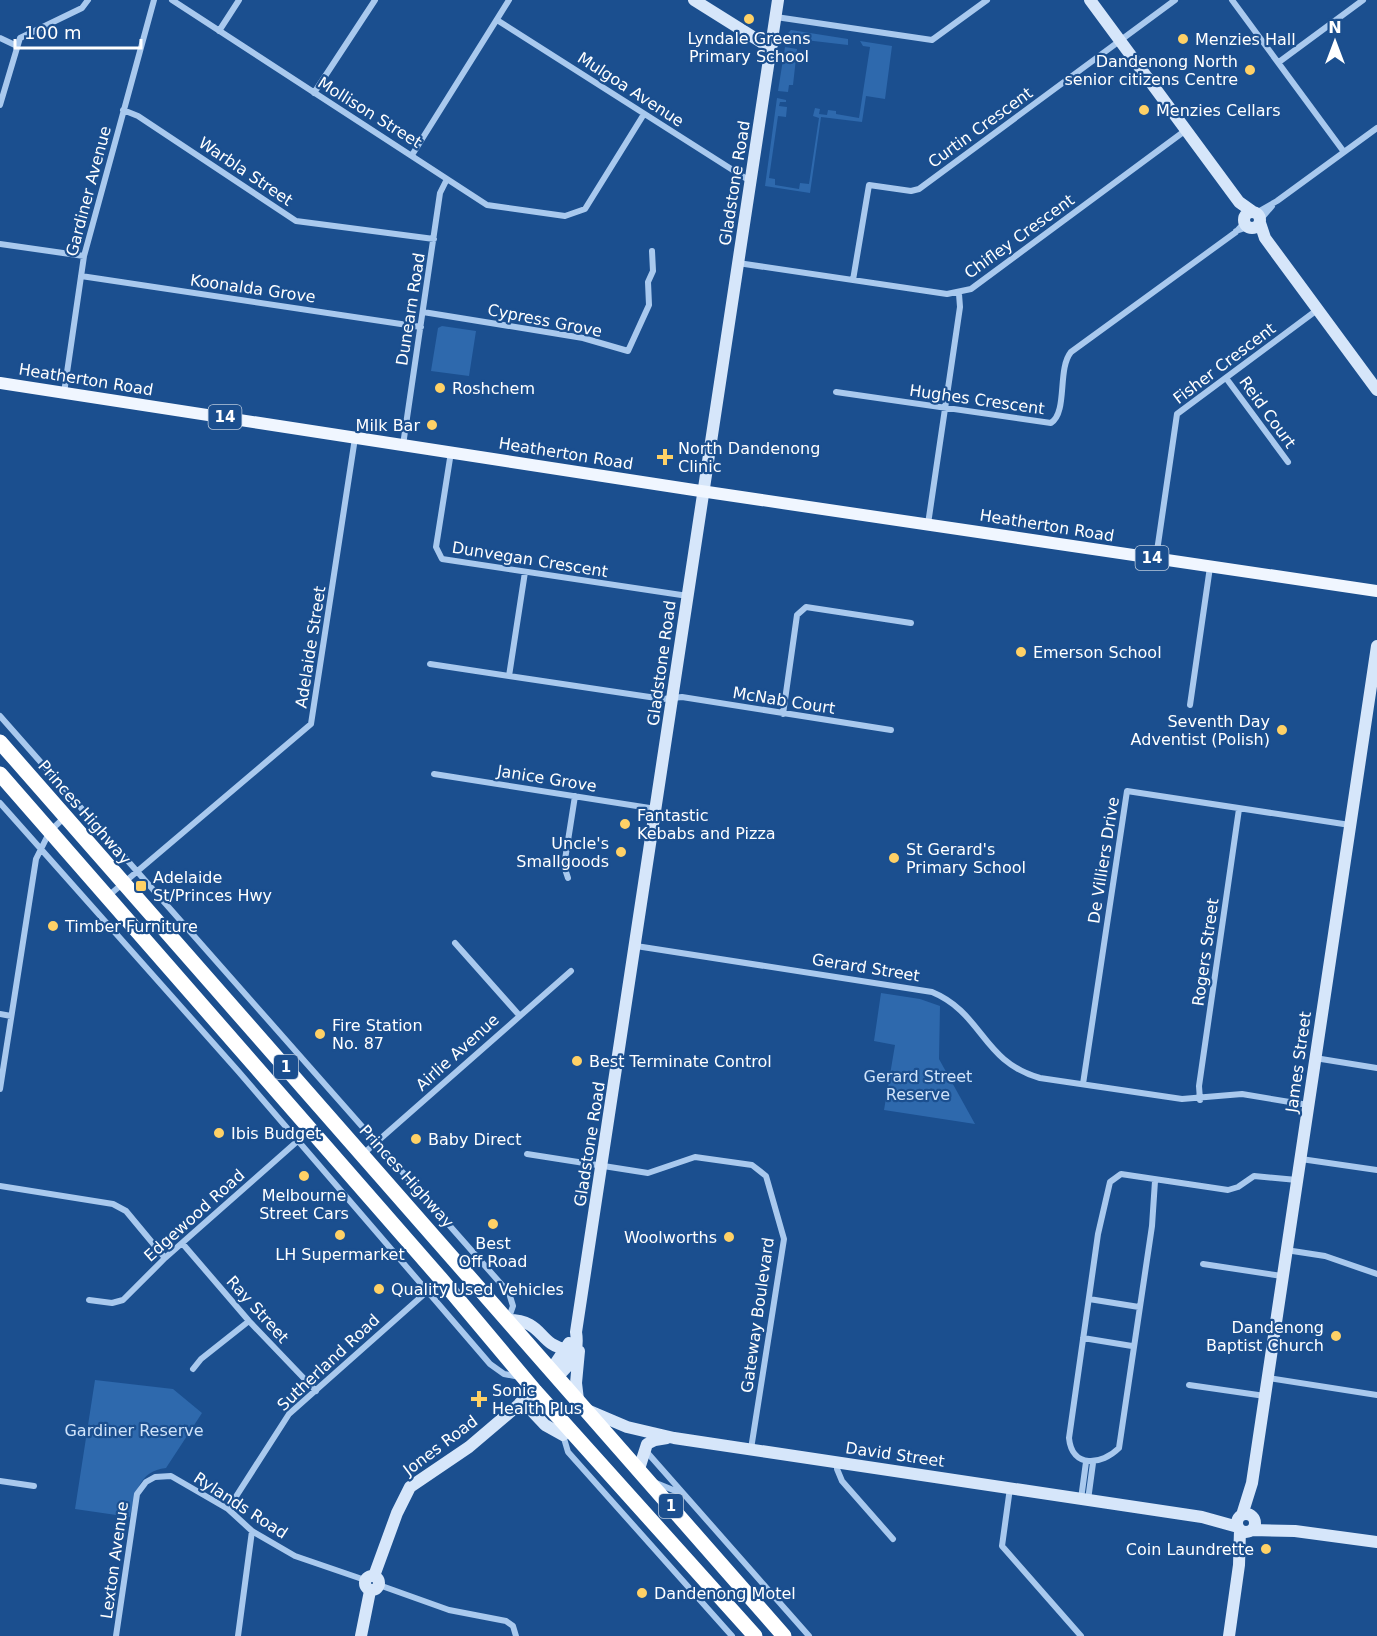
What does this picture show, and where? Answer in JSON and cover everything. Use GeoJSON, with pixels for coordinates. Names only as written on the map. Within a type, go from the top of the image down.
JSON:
{"type":"FeatureCollection","features":[{"type":"Feature","properties":{"kind":"highway","name":"Princes Highway"},"geometry":{"type":"LineString","coordinates":[[0,742],[784,1636]]}},
{"type":"Feature","properties":{"kind":"highway","name":"1"},"geometry":{"type":"LineString","coordinates":[[0,774],[441,1279],[524,1377],[566,1432],[701,1574],[755,1636]]}},
{"type":"Feature","properties":{"kind":"highway"},"geometry":{"type":"LineString","coordinates":[[535,1391],[554,1373]]}},
{"type":"Feature","properties":{"kind":"main road"},"geometry":{"type":"LineString","coordinates":[[694,0],[761,42],[772,45]]}},
{"type":"Feature","properties":{"kind":"main road","name":"Gladstone Road"},"geometry":{"type":"LineString","coordinates":[[554,1373],[571,1362],[577,1338],[778,0]]}},
{"type":"Feature","properties":{"kind":"main road"},"geometry":{"type":"LineString","coordinates":[[1090,0],[1239,202],[1250,222],[1265,238],[1377,390]]}},
{"type":"Feature","properties":{"kind":"main road","name":"Heatherton Road"},"geometry":{"type":"LineString","coordinates":[[0,383],[704,492],[1377,591]]}},
{"type":"Feature","properties":{"kind":"main road","name":"James Street"},"geometry":{"type":"LineString","coordinates":[[1229,1636],[1377,646]]}},
{"type":"Feature","properties":{"kind":"main road"},"geometry":{"type":"LineString","coordinates":[[508,1320],[528,1322],[551,1344],[566,1349]]}},
{"type":"Feature","properties":{"kind":"main road"},"geometry":{"type":"LineString","coordinates":[[577,1338],[579,1360],[576,1383],[582,1405]]}},
{"type":"Feature","properties":{"kind":"main road","name":"Gladstone Road"},"geometry":{"type":"LineString","coordinates":[[554,1373],[566,1349],[577,1338]]}},
{"type":"Feature","properties":{"kind":"main road","name":"Jones Road"},"geometry":{"type":"LineString","coordinates":[[361,1636],[372,1583],[397,1513],[410,1487],[469,1447],[535,1391]]}},
{"type":"Feature","properties":{"kind":"main road"},"geometry":{"type":"LineString","coordinates":[[520,1403],[529,1408],[545,1425],[566,1432]]}},
{"type":"Feature","properties":{"kind":"main road","name":"David Street"},"geometry":{"type":"LineString","coordinates":[[582,1405],[627,1427],[674,1438],[1377,1542]]}},
{"type":"Feature","properties":{"kind":"main road"},"geometry":{"type":"LineString","coordinates":[[644,1474],[645,1449],[653,1440],[674,1438]]}},
{"type":"Feature","properties":{"kind":"street"},"geometry":{"type":"LineString","coordinates":[[0,105],[17,46],[26,34],[76,11],[88,0]]}},
{"type":"Feature","properties":{"kind":"street","name":"Gardiner Avenue"},"geometry":{"type":"LineString","coordinates":[[64,393],[84,256],[154,0]]}},
{"type":"Feature","properties":{"kind":"street","name":"Mollison Street"},"geometry":{"type":"LineString","coordinates":[[172,0],[487,205],[565,216],[585,209],[644,114]]}},
{"type":"Feature","properties":{"kind":"street"},"geometry":{"type":"LineString","coordinates":[[219,31],[239,0]]}},
{"type":"Feature","properties":{"kind":"street"},"geometry":{"type":"LineString","coordinates":[[314,93],[375,0]]}},
{"type":"Feature","properties":{"kind":"street"},"geometry":{"type":"LineString","coordinates":[[412,155],[509,0]]}},
{"type":"Feature","properties":{"kind":"street"},"geometry":{"type":"LineString","coordinates":[[776,17],[932,40],[987,0]]}},
{"type":"Feature","properties":{"kind":"street","name":"Curtin Crescent"},"geometry":{"type":"LineString","coordinates":[[854,280],[868,185],[911,191],[919,189],[1175,0]]}},
{"type":"Feature","properties":{"kind":"street"},"geometry":{"type":"LineString","coordinates":[[1232,0],[1344,152]]}},
{"type":"Feature","properties":{"kind":"street"},"geometry":{"type":"LineString","coordinates":[[1279,62],[1364,0]]}},
{"type":"Feature","properties":{"kind":"street","name":"Mulgoa Avenue"},"geometry":{"type":"LineString","coordinates":[[497,20],[751,182]]}},
{"type":"Feature","properties":{"kind":"street"},"geometry":{"type":"LineString","coordinates":[[0,38],[17,46]]}},
{"type":"Feature","properties":{"kind":"street","name":"Warbla Street"},"geometry":{"type":"LineString","coordinates":[[123,110],[138,116],[296,221],[434,239]]}},
{"type":"Feature","properties":{"kind":"street","name":"Hughes Crescent"},"geometry":{"type":"LineString","coordinates":[[836,392],[1048,424],[1054,422],[1065,362],[1071,352],[1377,128]]}},
{"type":"Feature","properties":{"kind":"street","name":"Chifley Crescent"},"geometry":{"type":"LineString","coordinates":[[738,263],[959,294],[971,289],[1186,130]]}},
{"type":"Feature","properties":{"kind":"street","name":"Dunearn Road"},"geometry":{"type":"LineString","coordinates":[[403,445],[440,193],[447,179]]}},
{"type":"Feature","properties":{"kind":"street"},"geometry":{"type":"LineString","coordinates":[[0,244],[84,256]]}},
{"type":"Feature","properties":{"kind":"street","name":"Cypress Grove"},"geometry":{"type":"LineString","coordinates":[[423,312],[583,338],[628,351],[649,304],[652,251]]}},
{"type":"Feature","properties":{"kind":"street","name":"Koonalda Grove"},"geometry":{"type":"LineString","coordinates":[[81,276],[421,327]]}},
{"type":"Feature","properties":{"kind":"street"},"geometry":{"type":"LineString","coordinates":[[928,524],[960,307],[959,294]]}},
{"type":"Feature","properties":{"kind":"street","name":"Fisher Crescent"},"geometry":{"type":"LineString","coordinates":[[1156,558],[1177,414],[1317,310]]}},
{"type":"Feature","properties":{"kind":"street","name":"Reid Court"},"geometry":{"type":"LineString","coordinates":[[1226,378],[1288,462]]}},
{"type":"Feature","properties":{"kind":"street","name":"Adelaide Street"},"geometry":{"type":"LineString","coordinates":[[106,898],[312,724],[355,437]]}},
{"type":"Feature","properties":{"kind":"street","name":"Dunvegan Crescent"},"geometry":{"type":"LineString","coordinates":[[451,452],[436,547],[437,554],[445,560],[688,597]]}},
{"type":"Feature","properties":{"kind":"street"},"geometry":{"type":"LineString","coordinates":[[1190,705],[1210,567]]}},
{"type":"Feature","properties":{"kind":"street"},"geometry":{"type":"LineString","coordinates":[[509,676],[525,572]]}},
{"type":"Feature","properties":{"kind":"street"},"geometry":{"type":"LineString","coordinates":[[783,714],[797,615],[806,607],[911,623]]}},
{"type":"Feature","properties":{"kind":"street","name":"McNab Court"},"geometry":{"type":"LineString","coordinates":[[430,664],[663,699],[682,697],[891,730]]}},
{"type":"Feature","properties":{"kind":"street","name":"Princes Highway"},"geometry":{"type":"LineString","coordinates":[[0,716],[377,1142],[510,1296],[513,1306],[508,1320]]}},
{"type":"Feature","properties":{"kind":"street","name":"Janice Grove"},"geometry":{"type":"LineString","coordinates":[[434,774],[656,809]]}},
{"type":"Feature","properties":{"kind":"street","name":"De Villiers Drive"},"geometry":{"type":"LineString","coordinates":[[1083,1084],[1127,791],[1350,825]]}},
{"type":"Feature","properties":{"kind":"street"},"geometry":{"type":"LineString","coordinates":[[568,878],[564,866],[575,796]]}},
{"type":"Feature","properties":{"kind":"street"},"geometry":{"type":"LineString","coordinates":[[0,803],[238,1071],[426,1292],[496,1369],[508,1375],[524,1377]]}},
{"type":"Feature","properties":{"kind":"street","name":"Rogers Street"},"geometry":{"type":"LineString","coordinates":[[1200,1100],[1199,1086],[1239,809]]}},
{"type":"Feature","properties":{"kind":"street"},"geometry":{"type":"LineString","coordinates":[[0,1089],[34,867],[50,831],[66,816]]}},
{"type":"Feature","properties":{"kind":"street"},"geometry":{"type":"LineString","coordinates":[[455,943],[519,1015]]}},
{"type":"Feature","properties":{"kind":"street","name":"Gerard Street"},"geometry":{"type":"LineString","coordinates":[[636,946],[932,992],[963,1010],[992,1050],[1011,1066],[1040,1078],[1200,1100],[1242,1094],[1308,1105]]}},
{"type":"Feature","properties":{"kind":"street","name":"Airlie Avenue"},"geometry":{"type":"LineString","coordinates":[[363,1154],[571,971]]}},
{"type":"Feature","properties":{"kind":"street"},"geometry":{"type":"LineString","coordinates":[[0,1014],[11,1016]]}},
{"type":"Feature","properties":{"kind":"street"},"geometry":{"type":"LineString","coordinates":[[1315,1058],[1377,1068]]}},
{"type":"Feature","properties":{"kind":"street"},"geometry":{"type":"LineString","coordinates":[[238,1071],[259,1071]]}},
{"type":"Feature","properties":{"kind":"street","name":"Edgewood Road"},"geometry":{"type":"LineString","coordinates":[[89,1300],[112,1303],[123,1300],[165,1258],[310,1130]]}},
{"type":"Feature","properties":{"kind":"street","name":"Gateway Boulevard"},"geometry":{"type":"LineString","coordinates":[[527,1154],[652,1172],[695,1157],[752,1165],[766,1176],[784,1239],[751,1449]]}},
{"type":"Feature","properties":{"kind":"street"},"geometry":{"type":"LineString","coordinates":[[1300,1159],[1377,1170]]}},
{"type":"Feature","properties":{"kind":"street"},"geometry":{"type":"LineString","coordinates":[[1090,1463],[1075,1451],[1069,1441],[1098,1234],[1110,1182],[1121,1174],[1155,1181],[1228,1190],[1238,1187],[1254,1176],[1297,1180]]}},
{"type":"Feature","properties":{"kind":"street"},"geometry":{"type":"LineString","coordinates":[[1090,1463],[1119,1448],[1124,1401],[1133,1356],[1132,1346],[1152,1226],[1155,1181]]}},
{"type":"Feature","properties":{"kind":"street"},"geometry":{"type":"LineString","coordinates":[[0,1186],[112,1204],[126,1211],[165,1258]]}},
{"type":"Feature","properties":{"kind":"street","name":"Ray Street"},"geometry":{"type":"LineString","coordinates":[[182,1243],[249,1321],[316,1391]]}},
{"type":"Feature","properties":{"kind":"street"},"geometry":{"type":"LineString","coordinates":[[1286,1250],[1325,1256],[1377,1274]]}},
{"type":"Feature","properties":{"kind":"street"},"geometry":{"type":"LineString","coordinates":[[1203,1264],[1283,1276]]}},
{"type":"Feature","properties":{"kind":"street","name":"Sutherland Road"},"geometry":{"type":"LineString","coordinates":[[228,1509],[289,1414],[441,1279]]}},
{"type":"Feature","properties":{"kind":"street"},"geometry":{"type":"LineString","coordinates":[[1089,1299],[1139,1307]]}},
{"type":"Feature","properties":{"kind":"street"},"geometry":{"type":"LineString","coordinates":[[193,1370],[201,1359],[249,1321]]}},
{"type":"Feature","properties":{"kind":"street"},"geometry":{"type":"LineString","coordinates":[[1083,1338],[1132,1346]]}},
{"type":"Feature","properties":{"kind":"street"},"geometry":{"type":"LineString","coordinates":[[1267,1378],[1377,1395]]}},
{"type":"Feature","properties":{"kind":"street"},"geometry":{"type":"LineString","coordinates":[[1189,1385],[1265,1396]]}},
{"type":"Feature","properties":{"kind":"street"},"geometry":{"type":"LineString","coordinates":[[566,1432],[568,1452],[732,1636]]}},
{"type":"Feature","properties":{"kind":"street"},"geometry":{"type":"LineString","coordinates":[[645,1449],[810,1636]]}},
{"type":"Feature","properties":{"kind":"street"},"geometry":{"type":"LineString","coordinates":[[837,1462],[842,1481],[892,1539]]}},
{"type":"Feature","properties":{"kind":"street"},"geometry":{"type":"LineString","coordinates":[[1085,1499],[1090,1463]]}},
{"type":"Feature","properties":{"kind":"street"},"geometry":{"type":"LineString","coordinates":[[644,1474],[685,1495]]}},
{"type":"Feature","properties":{"kind":"street","name":"Rylands Road"},"geometry":{"type":"LineString","coordinates":[[171,1476],[228,1509],[252,1531],[295,1556],[449,1610],[506,1621],[513,1626],[516,1636]]}},
{"type":"Feature","properties":{"kind":"street","name":"Lexton Avenue"},"geometry":{"type":"LineString","coordinates":[[116,1636],[137,1494],[146,1482],[155,1477],[171,1476]]}},
{"type":"Feature","properties":{"kind":"street"},"geometry":{"type":"LineString","coordinates":[[0,1482],[34,1486]]}},
{"type":"Feature","properties":{"kind":"street"},"geometry":{"type":"LineString","coordinates":[[1010,1488],[1002,1546],[1081,1636]]}},
{"type":"Feature","properties":{"kind":"street"},"geometry":{"type":"LineString","coordinates":[[238,1636],[252,1531]]}},
{"type":"Feature","properties":{"kind":"street"},"geometry":{"type":"LineString","coordinates":[[678,1575],[701,1574]]}},
{"type":"Feature","properties":{"kind":"green space"},"geometry":{"type":"Polygon","coordinates":[[[791,30],[848,39],[848,45],[805,40],[800,45],[785,43],[787,34],[791,30]]]}},
{"type":"Feature","properties":{"kind":"green space"},"geometry":{"type":"Polygon","coordinates":[[[860,41],[892,46],[885,99],[866,96],[862,122],[821,117],[810,193],[765,186],[777,98],[786,100],[786,102],[780,102],[779,106],[787,107],[786,117],[778,116],[769,178],[775,179],[775,185],[799,189],[800,183],[809,184],[819,118],[813,116],[815,108],[820,109],[819,114],[827,115],[828,110],[836,111],[836,114],[859,118],[870,47],[863,46],[860,41]]]}},
{"type":"Feature","properties":{"kind":"green space"},"geometry":{"type":"Polygon","coordinates":[[[785,47],[797,49],[793,85],[789,85],[788,92],[778,91],[785,47]]]}},
{"type":"Feature","properties":{"kind":"green space"},"geometry":{"type":"Polygon","coordinates":[[[442,326],[476,331],[469,376],[431,371],[438,328],[442,326]]]}},
{"type":"Feature","properties":{"kind":"green space","name":"Gerard Street Reserve"},"geometry":{"type":"Polygon","coordinates":[[[881,993],[920,999],[940,1006],[939,1059],[975,1124],[884,1110],[895,1045],[874,1041],[881,993]]]}},
{"type":"Feature","properties":{"kind":"green space","name":"Gardiner Reserve"},"geometry":{"type":"Polygon","coordinates":[[[95,1380],[173,1389],[202,1413],[166,1468],[157,1470],[144,1478],[136,1492],[130,1517],[75,1509],[95,1380]]]}},
{"type":"Feature","properties":{"kind":"place","name":"Lyndale Greens Primary School"},"geometry":{"type":"Point","coordinates":[749,19]}},
{"type":"Feature","properties":{"kind":"place","name":"Menzies Hall"},"geometry":{"type":"Point","coordinates":[1183,39]}},
{"type":"Feature","properties":{"kind":"place","name":"Dandenong North senior citizens Centre"},"geometry":{"type":"Point","coordinates":[1250,70]}},
{"type":"Feature","properties":{"kind":"place","name":"Menzies Cellars"},"geometry":{"type":"Point","coordinates":[1144,110]}},
{"type":"Feature","properties":{"kind":"place","name":"Roshchem"},"geometry":{"type":"Point","coordinates":[440,388]}},
{"type":"Feature","properties":{"kind":"place","name":"Milk Bar"},"geometry":{"type":"Point","coordinates":[432,425]}},
{"type":"Feature","properties":{"kind":"place","name":"North Dandenong Clinic"},"geometry":{"type":"Point","coordinates":[665,457]}},
{"type":"Feature","properties":{"kind":"place","name":"Emerson School"},"geometry":{"type":"Point","coordinates":[1021,652]}},
{"type":"Feature","properties":{"kind":"place","name":"Seventh Day Adventist (Polish)"},"geometry":{"type":"Point","coordinates":[1282,730]}},
{"type":"Feature","properties":{"kind":"place","name":"Fantastic Kebabs and Pizza"},"geometry":{"type":"Point","coordinates":[625,824]}},
{"type":"Feature","properties":{"kind":"place","name":"Uncle's Smallgoods"},"geometry":{"type":"Point","coordinates":[621,852]}},
{"type":"Feature","properties":{"kind":"place","name":"St Gerard's Primary School"},"geometry":{"type":"Point","coordinates":[894,858]}},
{"type":"Feature","properties":{"kind":"place","name":"Adelaide St/Princes Hwy"},"geometry":{"type":"Point","coordinates":[141,886]}},
{"type":"Feature","properties":{"kind":"place","name":"Timber Furniture"},"geometry":{"type":"Point","coordinates":[53,926]}},
{"type":"Feature","properties":{"kind":"place","name":"Fire Station No. 87"},"geometry":{"type":"Point","coordinates":[320,1034]}},
{"type":"Feature","properties":{"kind":"place","name":"Best Terminate Control"},"geometry":{"type":"Point","coordinates":[577,1061]}},
{"type":"Feature","properties":{"kind":"place","name":"Ibis Budget"},"geometry":{"type":"Point","coordinates":[219,1133]}},
{"type":"Feature","properties":{"kind":"place","name":"Baby Direct"},"geometry":{"type":"Point","coordinates":[416,1139]}},
{"type":"Feature","properties":{"kind":"place","name":"Melbourne Street Cars"},"geometry":{"type":"Point","coordinates":[304,1176]}},
{"type":"Feature","properties":{"kind":"place","name":"Best Off Road"},"geometry":{"type":"Point","coordinates":[493,1224]}},
{"type":"Feature","properties":{"kind":"place","name":"LH Supermarket"},"geometry":{"type":"Point","coordinates":[340,1235]}},
{"type":"Feature","properties":{"kind":"place","name":"Woolworths"},"geometry":{"type":"Point","coordinates":[729,1237]}},
{"type":"Feature","properties":{"kind":"place","name":"Quality Used Vehicles"},"geometry":{"type":"Point","coordinates":[379,1289]}},
{"type":"Feature","properties":{"kind":"place","name":"Dandenong Baptist Church"},"geometry":{"type":"Point","coordinates":[1336,1336]}},
{"type":"Feature","properties":{"kind":"place","name":"Sonic Health Plus"},"geometry":{"type":"Point","coordinates":[479,1399]}},
{"type":"Feature","properties":{"kind":"place","name":"Coin Laundrette"},"geometry":{"type":"Point","coordinates":[1266,1549]}},
{"type":"Feature","properties":{"kind":"place","name":"Dandenong Motel"},"geometry":{"type":"Point","coordinates":[642,1593]}}]}
